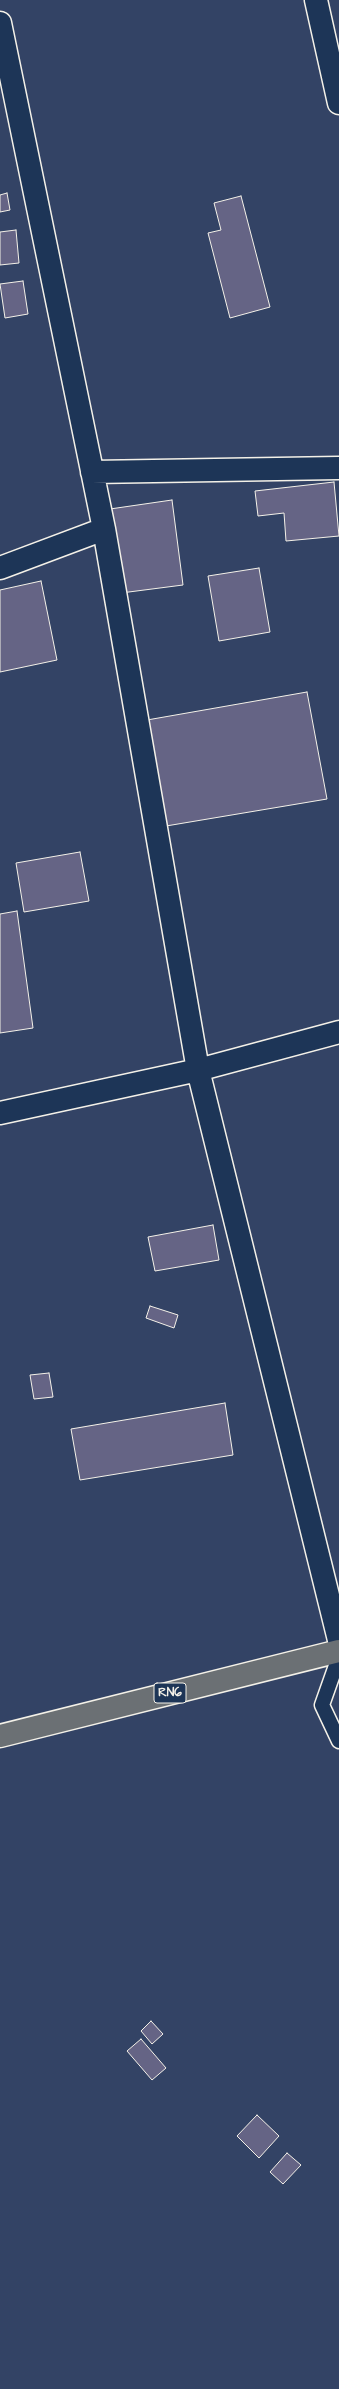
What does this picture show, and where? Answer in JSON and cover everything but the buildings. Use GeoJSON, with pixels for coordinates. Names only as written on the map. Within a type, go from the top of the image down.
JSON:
{"type":"FeatureCollection","features":[{"type":"Feature","properties":{"kind":"main road","name":"RN6"},"geometry":{"type":"LineString","coordinates":[[0,1736],[339,1651]]}},
{"type":"Feature","properties":{"kind":"street"},"geometry":{"type":"LineString","coordinates":[[316,0],[339,103]]}},
{"type":"Feature","properties":{"kind":"street"},"geometry":{"type":"LineString","coordinates":[[0,23],[104,530],[198,1070],[339,1640]]}},
{"type":"Feature","properties":{"kind":"street"},"geometry":{"type":"LineString","coordinates":[[92,472],[339,468]]}},
{"type":"Feature","properties":{"kind":"street"},"geometry":{"type":"LineString","coordinates":[[0,568],[104,530]]}},
{"type":"Feature","properties":{"kind":"street"},"geometry":{"type":"LineString","coordinates":[[0,1112],[198,1070],[339,1032]]}},
{"type":"Feature","properties":{"kind":"lane"},"geometry":{"type":"LineString","coordinates":[[339,1657],[322,1705],[339,1741]]}}]}
